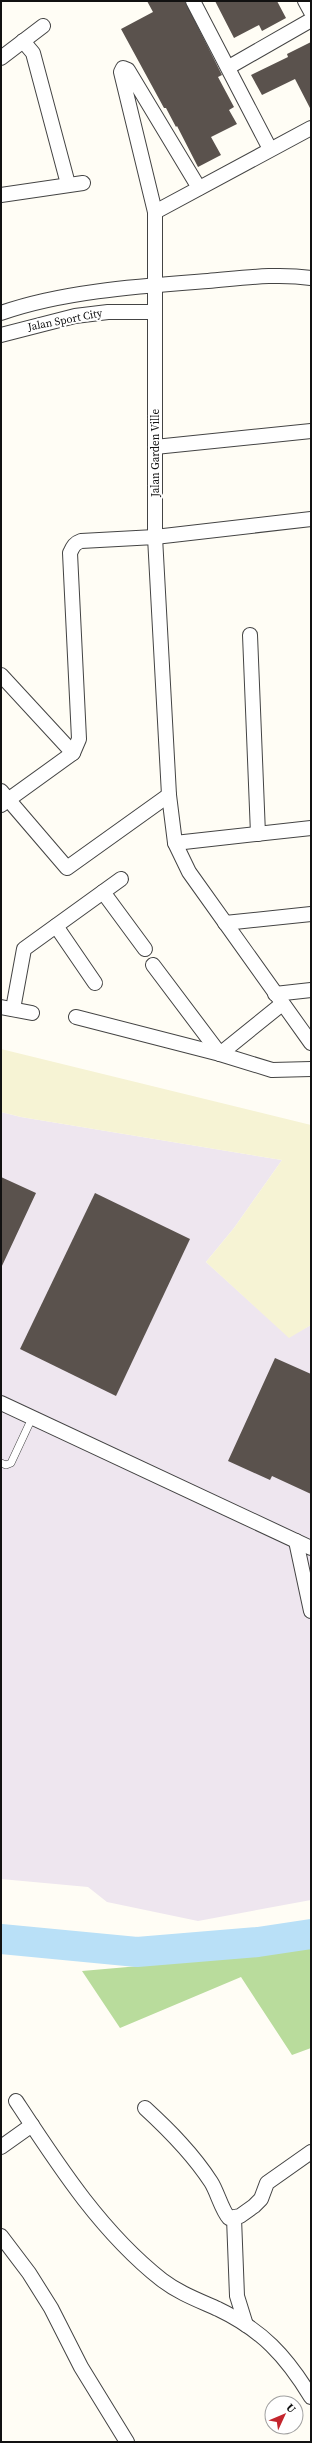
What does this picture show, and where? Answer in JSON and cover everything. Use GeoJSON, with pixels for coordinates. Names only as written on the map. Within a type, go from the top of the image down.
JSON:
{"type":"FeatureCollection","features":[{"type":"Feature","properties":{"kind":"street"},"geometry":{"type":"LineString","coordinates":[[193,1],[229,67],[270,149]]}},
{"type":"Feature","properties":{"kind":"street"},"geometry":{"type":"LineString","coordinates":[[305,1],[311,12]]}},
{"type":"Feature","properties":{"kind":"street"},"geometry":{"type":"LineString","coordinates":[[229,67],[311,20]]}},
{"type":"Feature","properties":{"kind":"street"},"geometry":{"type":"LineString","coordinates":[[1,58],[43,26]]}},
{"type":"Feature","properties":{"kind":"street"},"geometry":{"type":"LineString","coordinates":[[23,41],[33,52],[68,184]]}},
{"type":"Feature","properties":{"kind":"street","name":"Jalan Garden Ville"},"geometry":{"type":"LineString","coordinates":[[199,188],[128,70],[123,68],[121,72],[155,212],[154,312],[156,537],[169,795],[175,843],[189,872],[278,999],[311,1043]]}},
{"type":"Feature","properties":{"kind":"street"},"geometry":{"type":"LineString","coordinates":[[155,212],[311,128]]}},
{"type":"Feature","properties":{"kind":"street"},"geometry":{"type":"LineString","coordinates":[[1,195],[82,183]]}},
{"type":"Feature","properties":{"kind":"street","name":"Jalan Sport City"},"geometry":{"type":"LineString","coordinates":[[1,313],[44,302],[154,285],[286,275],[311,278]]}},
{"type":"Feature","properties":{"kind":"street","name":"Jalan Sport City"},"geometry":{"type":"LineString","coordinates":[[1,336],[75,316],[108,312],[154,312]]}},
{"type":"Feature","properties":{"kind":"street"},"geometry":{"type":"LineString","coordinates":[[155,447],[311,431]]}},
{"type":"Feature","properties":{"kind":"street"},"geometry":{"type":"LineString","coordinates":[[169,795],[67,868],[3,798],[73,753],[79,739],[70,553],[76,543],[82,541],[156,537],[311,520]]}},
{"type":"Feature","properties":{"kind":"street"},"geometry":{"type":"LineString","coordinates":[[250,635],[258,834]]}},
{"type":"Feature","properties":{"kind":"street"},"geometry":{"type":"LineString","coordinates":[[1,675],[73,753]]}},
{"type":"Feature","properties":{"kind":"street"},"geometry":{"type":"LineString","coordinates":[[175,843],[311,828]]}},
{"type":"Feature","properties":{"kind":"street"},"geometry":{"type":"LineString","coordinates":[[32,1013],[7,1008],[24,950],[120,879]]}},
{"type":"Feature","properties":{"kind":"street"},"geometry":{"type":"LineString","coordinates":[[103,892],[145,949]]}},
{"type":"Feature","properties":{"kind":"street"},"geometry":{"type":"LineString","coordinates":[[225,923],[311,914]]}},
{"type":"Feature","properties":{"kind":"street"},"geometry":{"type":"LineString","coordinates":[[56,926],[95,983]]}},
{"type":"Feature","properties":{"kind":"street"},"geometry":{"type":"LineString","coordinates":[[153,965],[220,1054]]}},
{"type":"Feature","properties":{"kind":"street"},"geometry":{"type":"LineString","coordinates":[[220,1054],[278,999],[311,990]]}},
{"type":"Feature","properties":{"kind":"street"},"geometry":{"type":"LineString","coordinates":[[76,1017],[220,1054],[272,1070],[311,1069]]}},
{"type":"Feature","properties":{"kind":"street"},"geometry":{"type":"LineString","coordinates":[[1,1404],[311,1548]]}},
{"type":"Feature","properties":{"kind":"street"},"geometry":{"type":"LineString","coordinates":[[296,1541],[311,1611]]}},
{"type":"Feature","properties":{"kind":"street"},"geometry":{"type":"LineString","coordinates":[[16,2101],[76,2190],[109,2229],[143,2263],[174,2289],[217,2308],[260,2334],[281,2354],[311,2397]]}},
{"type":"Feature","properties":{"kind":"street"},"geometry":{"type":"LineString","coordinates":[[145,2108],[168,2130],[197,2162],[218,2194],[226,2214],[234,2218]]}},
{"type":"Feature","properties":{"kind":"street"},"geometry":{"type":"LineString","coordinates":[[1,2147],[32,2125]]}},
{"type":"Feature","properties":{"kind":"street"},"geometry":{"type":"LineString","coordinates":[[234,2218],[257,2203],[267,2183],[311,2152]]}},
{"type":"Feature","properties":{"kind":"street"},"geometry":{"type":"LineString","coordinates":[[234,2218],[237,2296],[246,2325]]}},
{"type":"Feature","properties":{"kind":"street"},"geometry":{"type":"LineString","coordinates":[[1,2236],[29,2273],[47,2302],[81,2367],[127,2442]]}},
{"type":"Feature","properties":{"kind":"lane"},"geometry":{"type":"LineString","coordinates":[[1,1463],[6,1465],[11,1463],[32,1418]]}},
{"type":"Feature","properties":{"kind":"shaded area"},"geometry":{"type":"Polygon","coordinates":[[[1,1049],[311,1125],[311,1325],[289,1338],[206,1262],[234,1228],[282,1160],[21,1117],[1,1112],[1,1049]]]}},
{"type":"Feature","properties":{"kind":"shaded area"},"geometry":{"type":"Polygon","coordinates":[[[1,1112],[21,1117],[282,1160],[234,1228],[206,1262],[289,1337],[311,1325],[311,1900],[198,1921],[107,1902],[88,1887],[1,1879],[1,1112]]]}},
{"type":"Feature","properties":{"kind":"green space"},"geometry":{"type":"Polygon","coordinates":[[[311,1942],[311,2048],[292,2055],[241,1977],[120,2028],[82,1971],[231,1958],[311,1942]]]}},
{"type":"Feature","properties":{"kind":"building"},"geometry":{"type":"Polygon","coordinates":[[[147,1],[185,1],[222,75],[218,77],[234,107],[229,110],[237,124],[211,137],[221,155],[198,167],[177,126],[176,127],[166,108],[164,108],[121,29],[153,12],[147,1]]]}},
{"type":"Feature","properties":{"kind":"building"},"geometry":{"type":"Polygon","coordinates":[[[215,1],[277,1],[286,18],[262,31],[259,25],[234,38],[215,1]]]}},
{"type":"Feature","properties":{"kind":"building"},"geometry":{"type":"Polygon","coordinates":[[[311,42],[311,110],[295,79],[262,95],[251,75],[288,57],[287,54],[311,42]]]}},
{"type":"Feature","properties":{"kind":"building"},"geometry":{"type":"Polygon","coordinates":[[[1,1177],[36,1193],[1,1268],[1,1177]]]}},
{"type":"Feature","properties":{"kind":"building"},"geometry":{"type":"Polygon","coordinates":[[[95,1193],[190,1239],[116,1396],[20,1349],[95,1193]]]}},
{"type":"Feature","properties":{"kind":"building"},"geometry":{"type":"Polygon","coordinates":[[[275,1358],[311,1374],[311,1494],[272,1476],[270,1480],[228,1461],[275,1358]]]}},
{"type":"Feature","properties":{"kind":"waterway"},"geometry":{"type":"LineString","coordinates":[[1,1939],[137,1952],[258,1942],[311,1934]]}}]}
